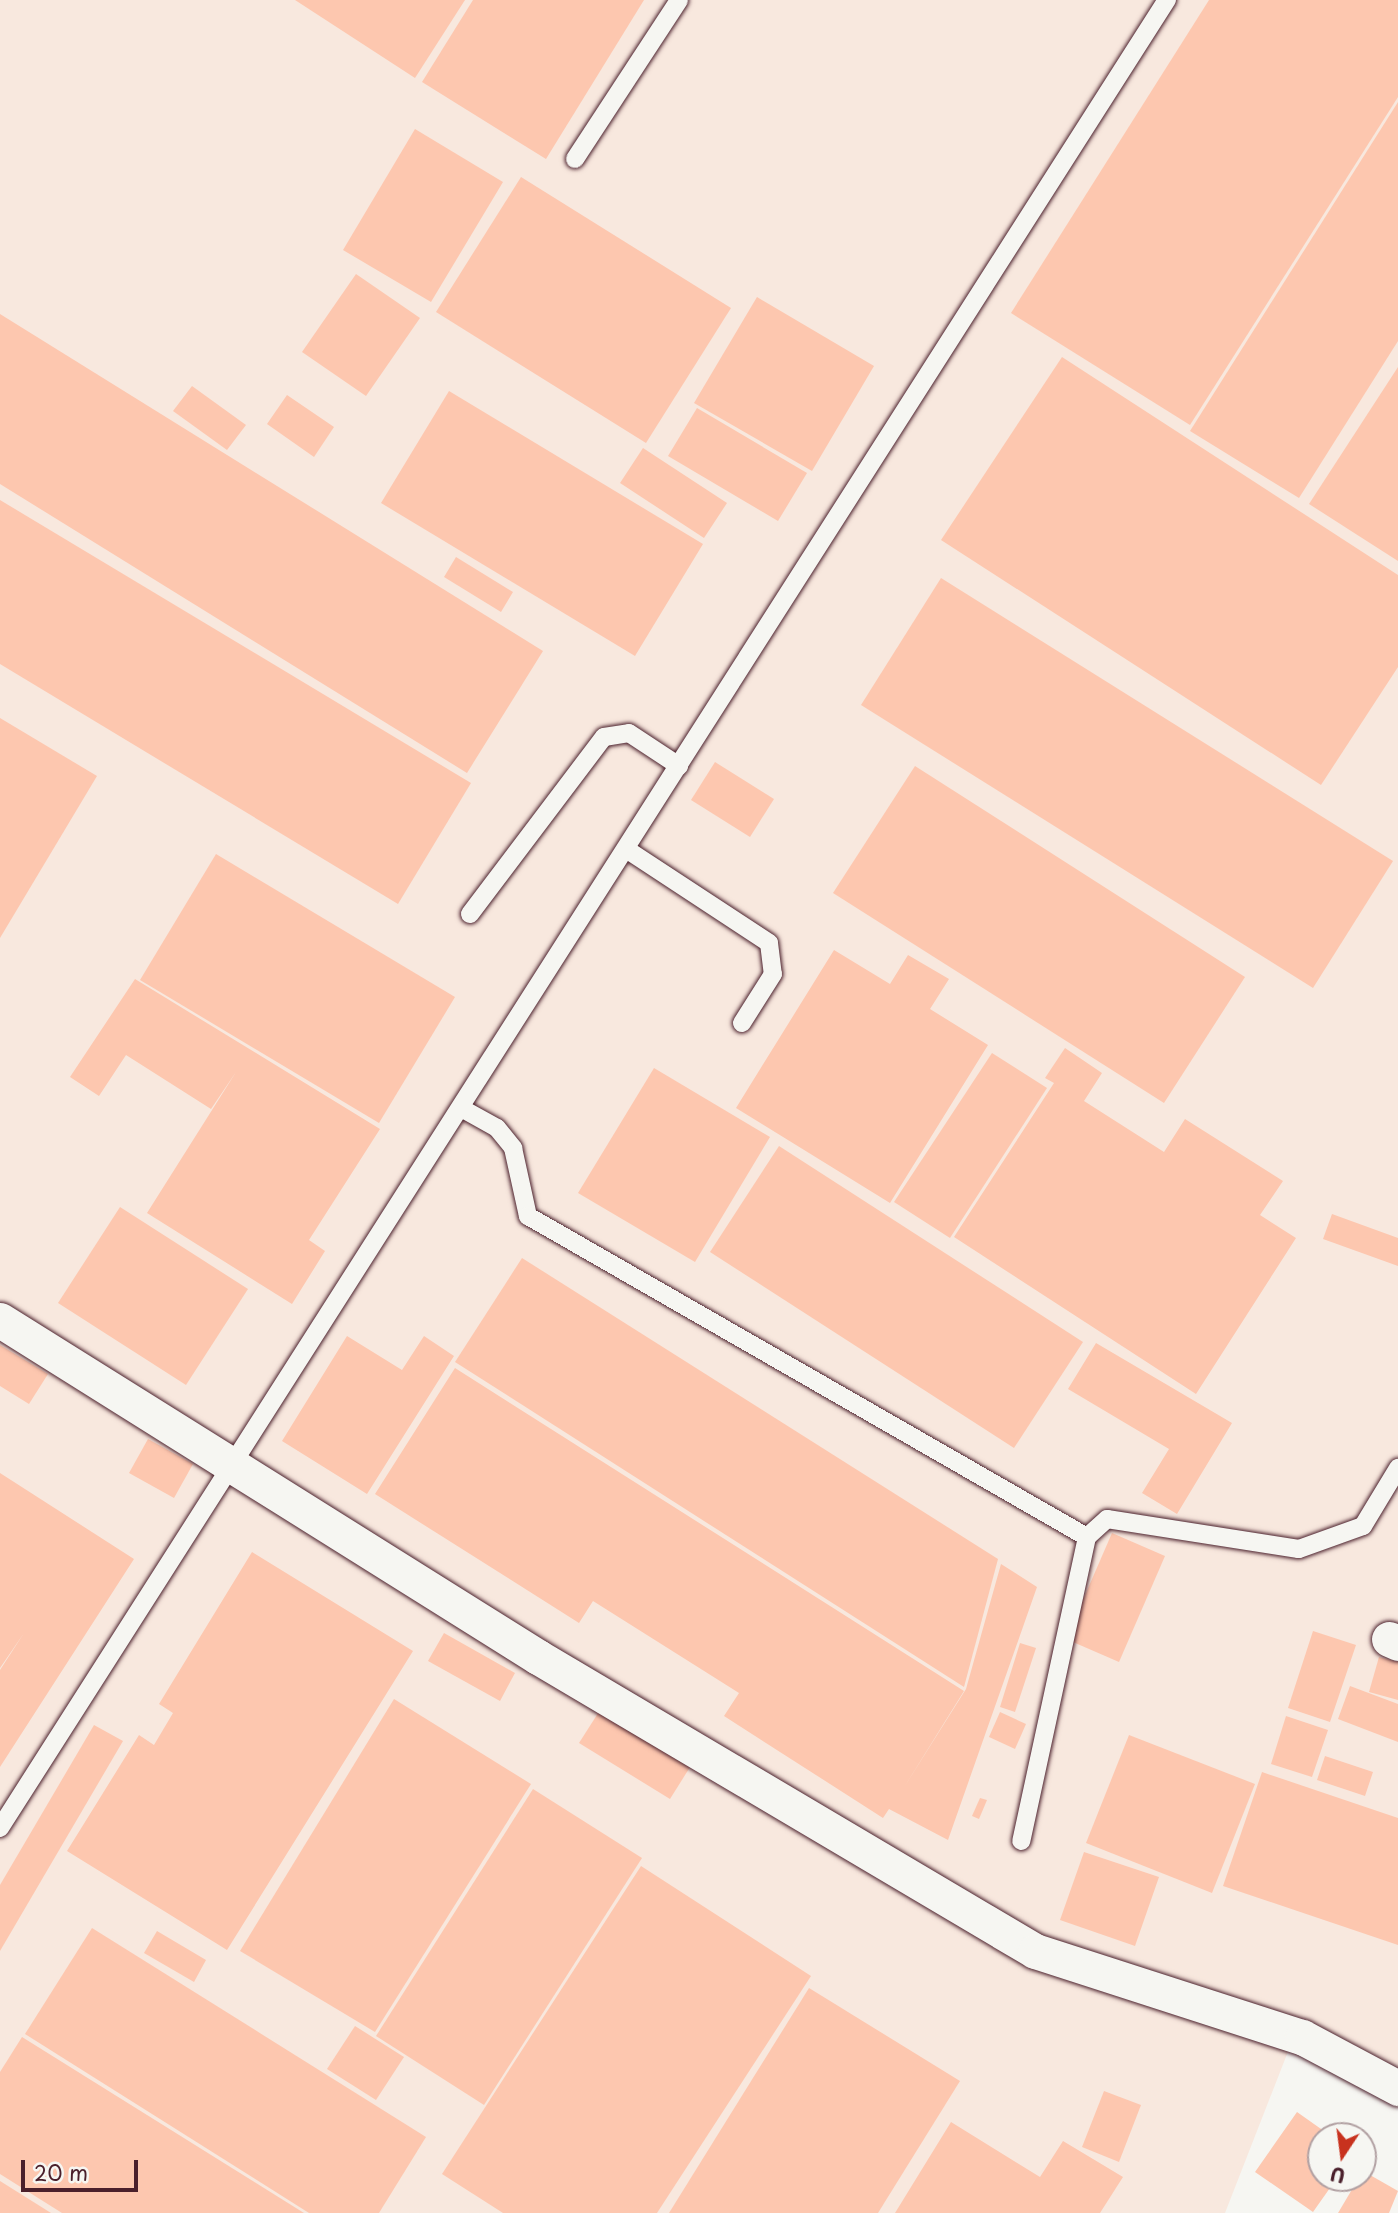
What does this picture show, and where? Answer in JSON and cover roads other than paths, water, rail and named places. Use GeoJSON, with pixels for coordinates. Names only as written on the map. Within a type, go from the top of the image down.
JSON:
{"type":"FeatureCollection","features":[{"type":"Feature","properties":{"kind":"street"},"geometry":{"type":"LineString","coordinates":[[0,1320],[538,1657],[1035,1951],[1302,2037],[1398,2088]]}},
{"type":"Feature","properties":{"kind":"lane"},"geometry":{"type":"LineString","coordinates":[[575,159],[679,0]]}},
{"type":"Feature","properties":{"kind":"lane"},"geometry":{"type":"LineString","coordinates":[[0,1828],[1167,0]]}},
{"type":"Feature","properties":{"kind":"lane"},"geometry":{"type":"LineString","coordinates":[[470,914],[604,737],[629,733],[679,766]]}},
{"type":"Feature","properties":{"kind":"lane"},"geometry":{"type":"LineString","coordinates":[[626,849],[769,943],[773,974],[742,1023]]}},
{"type":"Feature","properties":{"kind":"lane"},"geometry":{"type":"LineString","coordinates":[[461,1108],[497,1128],[513,1148],[528,1216],[1087,1537]]}},
{"type":"Feature","properties":{"kind":"lane"},"geometry":{"type":"LineString","coordinates":[[1021,1841],[1087,1537],[1107,1519],[1299,1549],[1363,1526],[1398,1468]]}}]}
